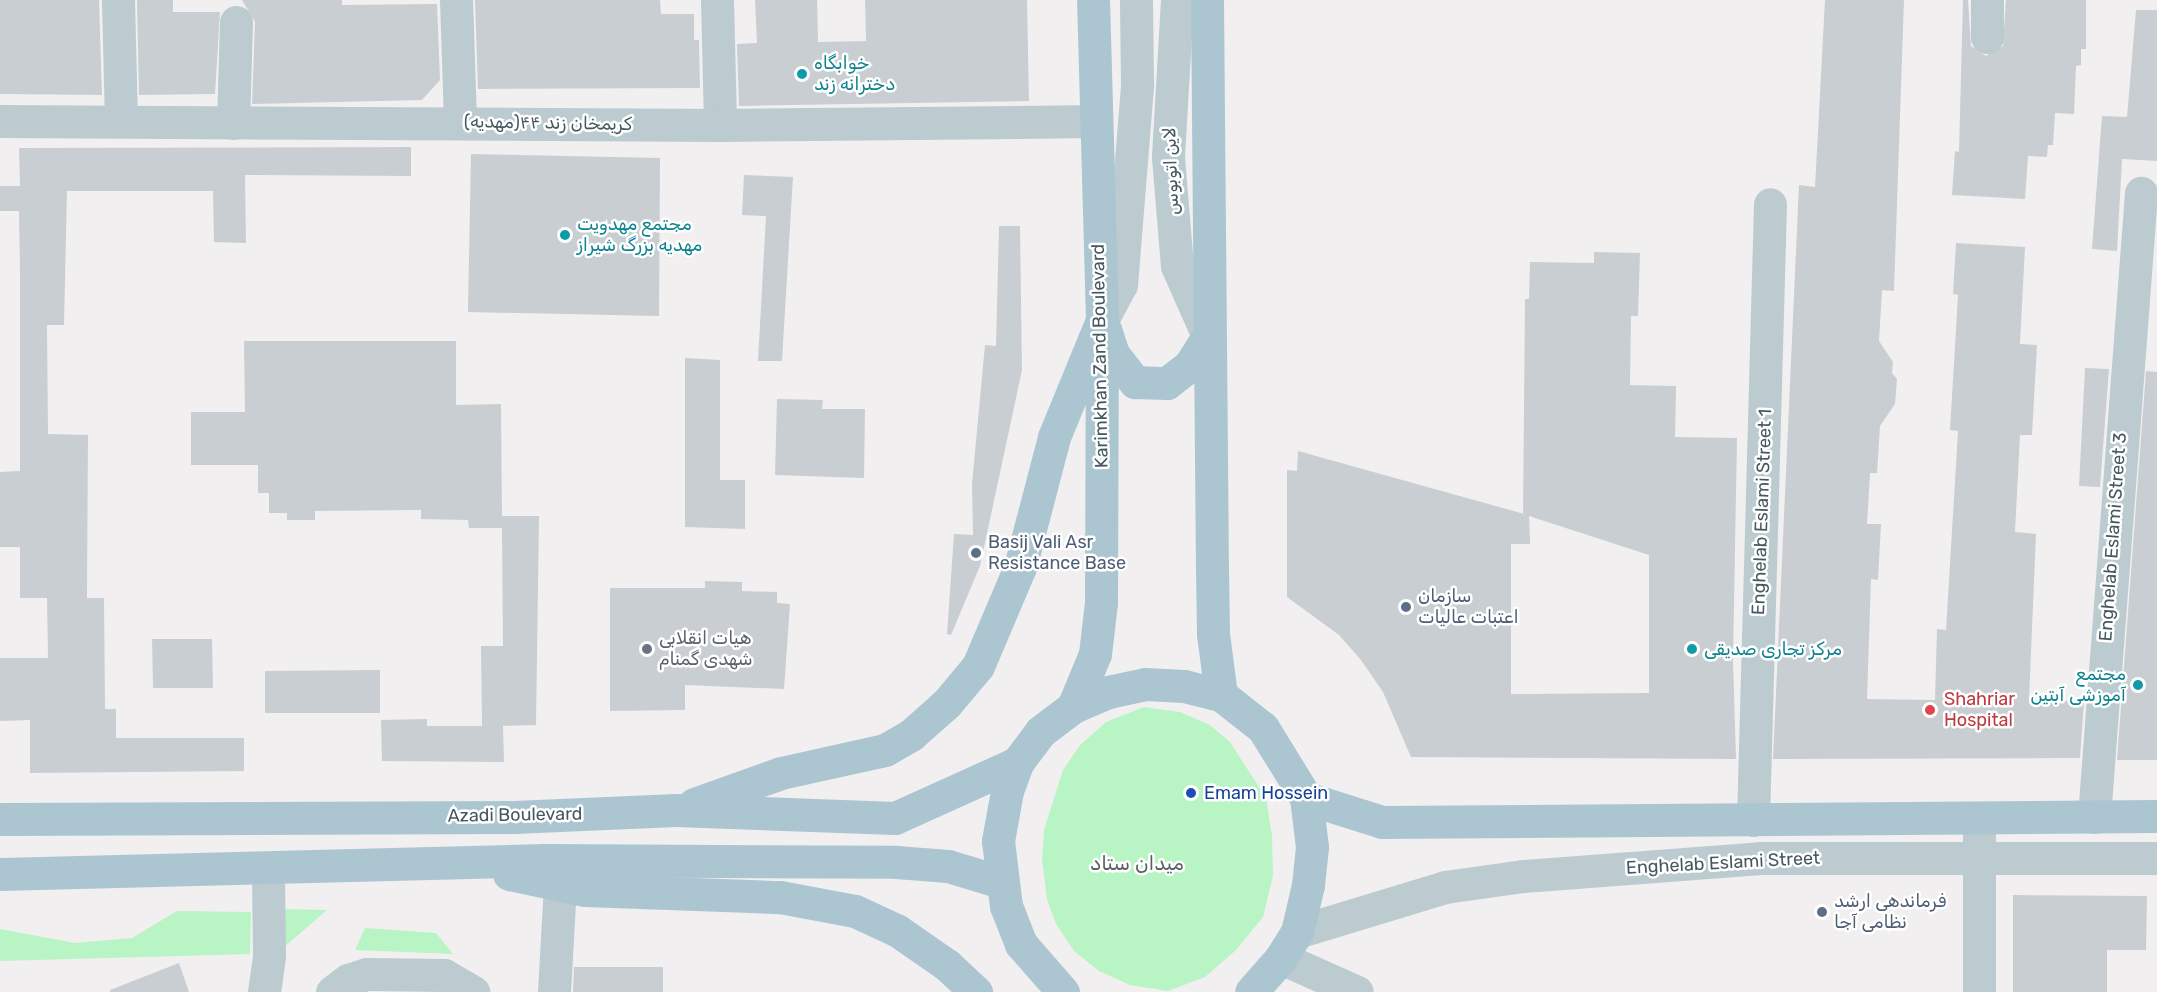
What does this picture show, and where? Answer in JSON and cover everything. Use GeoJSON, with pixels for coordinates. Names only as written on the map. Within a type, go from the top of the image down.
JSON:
{"type":"FeatureCollection","features":[{"type":"Feature","properties":{"kind":"main road","name":"Karimkhan Zand Boulevard"},"geometry":{"type":"LineString","coordinates":[[1073,707],[1095,654],[1100,630],[1102,320],[1093,0]]}},
{"type":"Feature","properties":{"kind":"main road"},"geometry":{"type":"LineString","coordinates":[[1207,0],[1208,336],[1213,634],[1221,695]]}},
{"type":"Feature","properties":{"kind":"main road"},"geometry":{"type":"LineString","coordinates":[[1102,320],[1113,354],[1135,382],[1167,383],[1190,365],[1208,336]]}},
{"type":"Feature","properties":{"kind":"main road"},"geometry":{"type":"LineString","coordinates":[[676,810],[781,773],[885,750],[911,735],[947,703],[978,666],[1020,567],[1054,437],[1102,320]]}},
{"type":"Feature","properties":{"kind":"main road"},"geometry":{"type":"LineString","coordinates":[[1063,992],[1021,944],[1000,882],[998,841],[1017,763],[1040,732],[1073,707],[1108,692],[1146,684],[1184,686],[1221,695],[1263,728],[1306,798],[1312,847],[1308,885],[1289,945],[1251,992]]}},
{"type":"Feature","properties":{"kind":"main road","name":"Azadi Boulevard"},"geometry":{"type":"LineString","coordinates":[[0,819],[514,817],[676,810],[895,818],[1017,763]]}},
{"type":"Feature","properties":{"kind":"main road"},"geometry":{"type":"LineString","coordinates":[[1306,798],[1382,822],[2157,816]]}},
{"type":"Feature","properties":{"kind":"main road"},"geometry":{"type":"LineString","coordinates":[[268,868],[269,817]]}},
{"type":"Feature","properties":{"kind":"main road"},"geometry":{"type":"LineString","coordinates":[[0,874],[452,862],[897,862],[948,866],[1000,882]]}},
{"type":"Feature","properties":{"kind":"main road"},"geometry":{"type":"LineString","coordinates":[[452,862],[560,885],[639,895],[780,897],[855,911],[898,931],[947,965],[976,992]]}},
{"type":"Feature","properties":{"kind":"street"},"geometry":{"type":"LineString","coordinates":[[118,0],[121,121]]}},
{"type":"Feature","properties":{"kind":"street"},"geometry":{"type":"LineString","coordinates":[[456,0],[460,122]]}},
{"type":"Feature","properties":{"kind":"street"},"geometry":{"type":"LineString","coordinates":[[717,0],[720,125]]}},
{"type":"Feature","properties":{"kind":"street","name":"لاین اتوبوس"},"geometry":{"type":"LineString","coordinates":[[1102,320],[1121,285],[1137,84],[1136,0]]}},
{"type":"Feature","properties":{"kind":"street","name":"لاین اتوبوس"},"geometry":{"type":"LineString","coordinates":[[1177,0],[1168,157],[1177,266],[1208,336]]}},
{"type":"Feature","properties":{"kind":"street"},"geometry":{"type":"LineString","coordinates":[[1987,0],[1987,37]]}},
{"type":"Feature","properties":{"kind":"street"},"geometry":{"type":"LineString","coordinates":[[233,123],[236,22]]}},
{"type":"Feature","properties":{"kind":"street","name":"کریمخان زند ۴۴(مهدیه)"},"geometry":{"type":"LineString","coordinates":[[0,121],[720,125],[1096,121]]}},
{"type":"Feature","properties":{"kind":"street","name":"Enghelab Eslami Street 3"},"geometry":{"type":"LineString","coordinates":[[2094,817],[2146,257],[2141,193]]}},
{"type":"Feature","properties":{"kind":"street","name":"Enghelab Eslami Street 1"},"geometry":{"type":"LineString","coordinates":[[1753,820],[1770,204]]}},
{"type":"Feature","properties":{"kind":"street"},"geometry":{"type":"LineString","coordinates":[[1979,992],[1980,818]]}},
{"type":"Feature","properties":{"kind":"street","name":"Enghelab Eslami Street"},"geometry":{"type":"LineString","coordinates":[[1289,945],[1445,887],[1523,876],[1760,858],[1978,856],[2157,858]]}},
{"type":"Feature","properties":{"kind":"street"},"geometry":{"type":"LineString","coordinates":[[264,992],[269,955],[268,868]]}},
{"type":"Feature","properties":{"kind":"street"},"geometry":{"type":"LineString","coordinates":[[554,992],[560,885]]}},
{"type":"Feature","properties":{"kind":"street"},"geometry":{"type":"LineString","coordinates":[[1289,945],[1358,992]]}},
{"type":"Feature","properties":{"kind":"street"},"geometry":{"type":"LineString","coordinates":[[332,992],[348,980],[366,974],[444,975],[473,992]]}},
{"type":"Feature","properties":{"kind":"green space"},"geometry":{"type":"Polygon","coordinates":[[[1144,707],[1180,712],[1210,725],[1230,742],[1266,798],[1272,835],[1273,876],[1263,917],[1236,950],[1205,977],[1168,991],[1130,985],[1099,971],[1074,951],[1056,924],[1047,899],[1042,859],[1044,830],[1063,770],[1080,745],[1106,722],[1144,707]]]}},
{"type":"Feature","properties":{"kind":"green space"},"geometry":{"type":"Polygon","coordinates":[[[284,909],[327,910],[283,948],[284,909]]]}},
{"type":"Feature","properties":{"kind":"green space"},"geometry":{"type":"Polygon","coordinates":[[[177,911],[251,912],[250,954],[0,961],[0,929],[75,943],[132,938],[177,911]]]}},
{"type":"Feature","properties":{"kind":"green space"},"geometry":{"type":"Polygon","coordinates":[[[365,928],[436,933],[453,954],[355,950],[365,928]]]}},
{"type":"Feature","properties":{"kind":"building"},"geometry":{"type":"Polygon","coordinates":[[[0,0],[99,0],[102,95],[0,94],[0,0]]]}},
{"type":"Feature","properties":{"kind":"building"},"geometry":{"type":"Polygon","coordinates":[[[137,0],[173,0],[173,12],[220,12],[215,94],[139,95],[137,0]]]}},
{"type":"Feature","properties":{"kind":"building"},"geometry":{"type":"Polygon","coordinates":[[[242,0],[342,0],[342,5],[437,4],[440,80],[422,100],[252,104],[255,22],[242,0]]]}},
{"type":"Feature","properties":{"kind":"building"},"geometry":{"type":"Polygon","coordinates":[[[475,0],[660,0],[661,14],[694,14],[694,40],[699,40],[700,88],[478,89],[475,0]]]}},
{"type":"Feature","properties":{"kind":"building"},"geometry":{"type":"Polygon","coordinates":[[[755,0],[817,0],[818,42],[866,41],[865,0],[1027,0],[1029,101],[739,106],[737,44],[757,43],[755,0]]]}},
{"type":"Feature","properties":{"kind":"building"},"geometry":{"type":"Polygon","coordinates":[[[1825,0],[1904,0],[1894,291],[1882,290],[1879,341],[1893,362],[1892,373],[1897,379],[1895,404],[1880,426],[1877,473],[1870,473],[1867,524],[1881,524],[1878,580],[1871,579],[1867,699],[1935,700],[1937,629],[1946,630],[1958,431],[1950,430],[1958,295],[1953,294],[1956,243],[2025,247],[2020,344],[2037,345],[2032,435],[2020,435],[2015,532],[2036,534],[2029,700],[2084,701],[2080,758],[1773,759],[1799,185],[1815,187],[1825,0]]]}},
{"type":"Feature","properties":{"kind":"building"},"geometry":{"type":"Polygon","coordinates":[[[1963,0],[1968,0],[1971,46],[1986,56],[2003,46],[2006,0],[2086,0],[2086,49],[2081,49],[2081,65],[2076,66],[2074,114],[2055,113],[2053,145],[2048,145],[2047,157],[2028,156],[2025,199],[1952,195],[1955,151],[1959,152],[1963,0]]]}},
{"type":"Feature","properties":{"kind":"building"},"geometry":{"type":"Polygon","coordinates":[[[2136,10],[2157,10],[2157,161],[2122,159],[2117,251],[2092,249],[2102,116],[2127,117],[2136,10]]]}},
{"type":"Feature","properties":{"kind":"building"},"geometry":{"type":"Polygon","coordinates":[[[411,147],[411,176],[245,175],[246,243],[214,242],[213,191],[67,191],[64,325],[47,325],[48,434],[88,435],[87,598],[104,598],[105,709],[116,709],[116,738],[244,738],[244,771],[30,773],[30,720],[0,721],[0,658],[48,658],[47,598],[20,598],[20,547],[0,547],[0,472],[20,471],[20,273],[19,211],[0,211],[0,186],[20,186],[19,148],[411,147]]]}},
{"type":"Feature","properties":{"kind":"building","name":"مجتمع مهدویت مهدیه بزرگ شیراز"},"geometry":{"type":"Polygon","coordinates":[[[471,154],[660,158],[659,316],[468,312],[471,154]]]}},
{"type":"Feature","properties":{"kind":"building"},"geometry":{"type":"Polygon","coordinates":[[[744,175],[793,177],[782,361],[758,361],[766,216],[742,215],[744,175]]]}},
{"type":"Feature","properties":{"kind":"building"},"geometry":{"type":"Polygon","coordinates":[[[999,226],[1020,226],[1022,370],[980,566],[951,635],[947,634],[954,534],[973,535],[972,484],[985,345],[996,346],[999,226]]]}},
{"type":"Feature","properties":{"kind":"building"},"geometry":{"type":"Polygon","coordinates":[[[1594,252],[1640,253],[1638,316],[1631,316],[1630,385],[1676,386],[1675,437],[1737,438],[1733,660],[1736,759],[1411,757],[1383,692],[1361,660],[1339,635],[1287,597],[1287,470],[1297,471],[1298,451],[1523,514],[1525,299],[1529,299],[1530,262],[1594,263],[1594,252]],[[1529,516],[1530,544],[1511,544],[1511,694],[1649,693],[1649,555],[1529,516]]]}},
{"type":"Feature","properties":{"kind":"building"},"geometry":{"type":"Polygon","coordinates":[[[244,341],[456,341],[456,405],[501,404],[502,516],[539,516],[536,725],[503,726],[504,762],[382,761],[381,720],[427,719],[427,726],[482,726],[481,646],[503,646],[502,528],[469,528],[468,520],[421,519],[421,510],[315,511],[315,520],[287,520],[287,513],[269,513],[269,493],[258,493],[258,465],[191,465],[191,412],[245,412],[244,341]]]}},
{"type":"Feature","properties":{"kind":"building"},"geometry":{"type":"Polygon","coordinates":[[[685,358],[720,360],[720,480],[745,480],[745,529],[685,527],[685,358]]]}},
{"type":"Feature","properties":{"kind":"building"},"geometry":{"type":"Polygon","coordinates":[[[2085,368],[2109,369],[2100,487],[2079,486],[2085,368]]]}},
{"type":"Feature","properties":{"kind":"building"},"geometry":{"type":"Polygon","coordinates":[[[2146,371],[2157,372],[2157,760],[2117,760],[2146,371]]]}},
{"type":"Feature","properties":{"kind":"building"},"geometry":{"type":"Polygon","coordinates":[[[777,399],[823,400],[822,409],[865,409],[864,478],[775,475],[777,399]]]}},
{"type":"Feature","properties":{"kind":"building"},"geometry":{"type":"Polygon","coordinates":[[[705,581],[742,582],[742,591],[777,592],[777,603],[790,604],[784,689],[685,685],[685,710],[610,711],[610,588],[705,588],[705,581]]]}},
{"type":"Feature","properties":{"kind":"building"},"geometry":{"type":"Polygon","coordinates":[[[152,639],[212,639],[213,688],[153,688],[152,639]]]}},
{"type":"Feature","properties":{"kind":"building"},"geometry":{"type":"Polygon","coordinates":[[[380,670],[380,713],[265,713],[265,671],[380,670]]]}},
{"type":"Feature","properties":{"kind":"building"},"geometry":{"type":"Polygon","coordinates":[[[2013,895],[2147,896],[2146,950],[2107,950],[2107,992],[2013,992],[2013,895]]]}},
{"type":"Feature","properties":{"kind":"building"},"geometry":{"type":"Polygon","coordinates":[[[179,963],[189,992],[110,992],[110,990],[179,963]]]}},
{"type":"Feature","properties":{"kind":"building"},"geometry":{"type":"Polygon","coordinates":[[[574,967],[663,967],[663,992],[573,992],[574,967]]]}},
{"type":"Feature","properties":{"kind":"place","name":"خوابگاه دخترانه زند"},"geometry":{"type":"Point","coordinates":[802,74]}},
{"type":"Feature","properties":{"kind":"place","name":"مجتمع مهدویت مهدیه بزرگ شیراز"},"geometry":{"type":"Point","coordinates":[565,235]}},
{"type":"Feature","properties":{"kind":"place","name":"Basij Vali Asr Resistance Base"},"geometry":{"type":"Point","coordinates":[976,553]}},
{"type":"Feature","properties":{"kind":"place","name":"سازمان اعتبات عالیات"},"geometry":{"type":"Point","coordinates":[1406,607]}},
{"type":"Feature","properties":{"kind":"place","name":"هیات انقلابی شهدی گمنام"},"geometry":{"type":"Point","coordinates":[647,649]}},
{"type":"Feature","properties":{"kind":"place","name":"مرکز تجاری صدیقی"},"geometry":{"type":"Point","coordinates":[1692,649]}},
{"type":"Feature","properties":{"kind":"place","name":"مجتمع آموزشی آبتین"},"geometry":{"type":"Point","coordinates":[2138,685]}},
{"type":"Feature","properties":{"kind":"place","name":"Shahriar Hospital"},"geometry":{"type":"Point","coordinates":[1930,710]}},
{"type":"Feature","properties":{"kind":"place","name":"Emam Hossein"},"geometry":{"type":"Point","coordinates":[1191,793]}},
{"type":"Feature","properties":{"kind":"place","name":"فرماندهی ارشد نظامی آجا"},"geometry":{"type":"Point","coordinates":[1822,912]}},
{"type":"Feature","properties":{"kind":"district","name":"میدان ستاد"},"geometry":{"type":"Point","coordinates":[1137,863]}}]}
